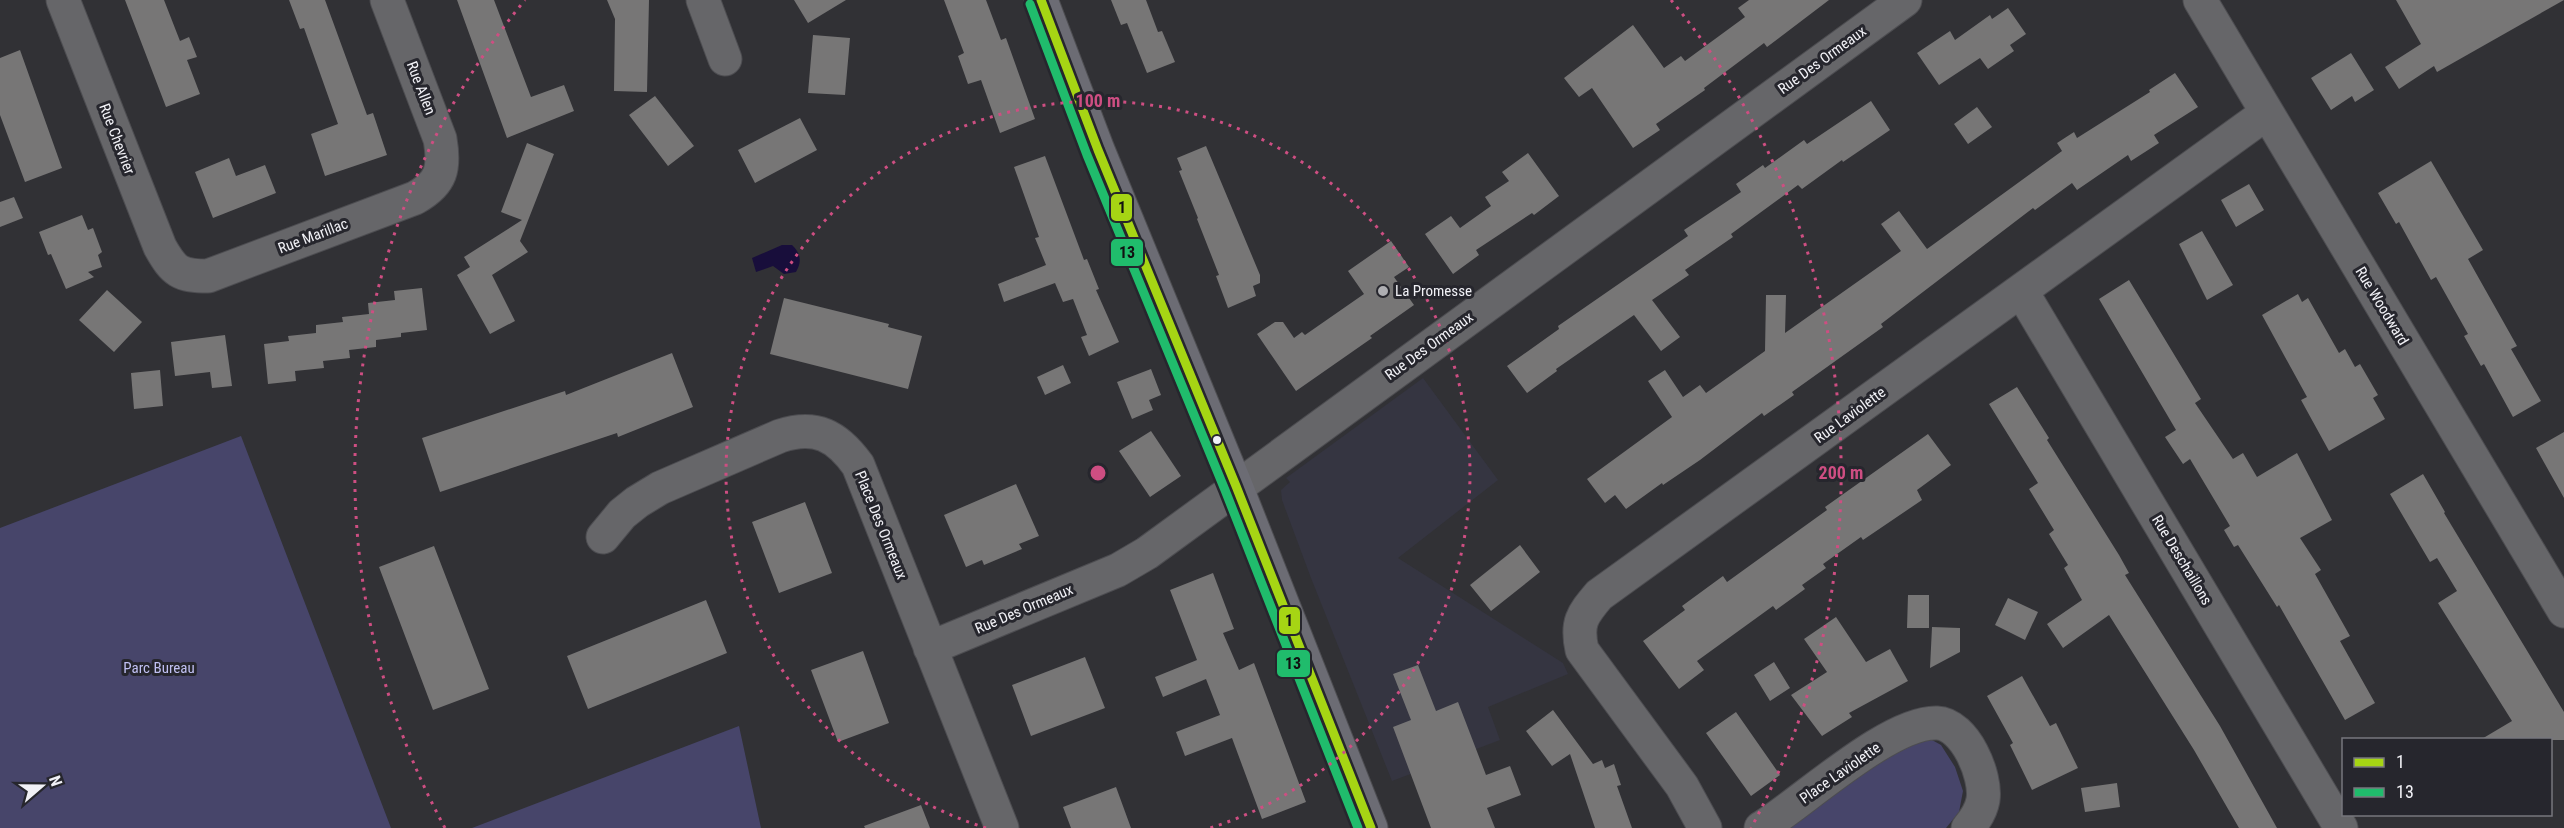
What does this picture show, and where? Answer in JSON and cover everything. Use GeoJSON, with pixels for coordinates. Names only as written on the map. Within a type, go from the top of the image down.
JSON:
{"type":"FeatureCollection","features":[{"type":"Feature","properties":{"kind":"main road"},"geometry":{"type":"LineString","coordinates":[[1041,0],[1098,150],[1236,486],[1371,828]]}},
{"type":"Feature","properties":{"kind":"street","name":"Rue Chevrier"},"geometry":{"type":"LineString","coordinates":[[63,0],[160,248],[168,262],[180,273]]}},
{"type":"Feature","properties":{"kind":"street","name":"Rue Allen"},"geometry":{"type":"LineString","coordinates":[[387,0],[440,139],[444,159],[439,178]]}},
{"type":"Feature","properties":{"kind":"street"},"geometry":{"type":"LineString","coordinates":[[703,0],[725,59]]}},
{"type":"Feature","properties":{"kind":"street","name":"Rue Des Ormeaux"},"geometry":{"type":"LineString","coordinates":[[930,648],[1118,570],[1146,553],[1905,0]]}},
{"type":"Feature","properties":{"kind":"street","name":"Rue Woodward"},"geometry":{"type":"LineString","coordinates":[[2200,0],[2564,611]]}},
{"type":"Feature","properties":{"kind":"street","name":"Rue Laviolette"},"geometry":{"type":"LineString","coordinates":[[1705,828],[1682,786],[1582,650],[1578,632],[1584,613],[1599,595],[2267,113]]}},
{"type":"Feature","properties":{"kind":"street","name":"Rue Marillac"},"geometry":{"type":"LineString","coordinates":[[180,273],[208,276],[415,198],[428,191],[439,178]]}},
{"type":"Feature","properties":{"kind":"street","name":"Rue Deschaillons"},"geometry":{"type":"LineString","coordinates":[[2022,292],[2341,828]]}},
{"type":"Feature","properties":{"kind":"street","name":"Place Des Ormeaux"},"geometry":{"type":"LineString","coordinates":[[603,537],[622,514],[644,497],[770,441],[792,432],[810,432],[832,437],[844,446],[858,465],[1002,828]]}},
{"type":"Feature","properties":{"kind":"street","name":"Place Laviolette"},"geometry":{"type":"LineString","coordinates":[[1761,828],[1874,747],[1922,724],[1940,723],[1954,729],[1967,743],[1983,785],[1983,800],[1977,818],[1968,828]]}},
{"type":"Feature","properties":{"kind":"shaded area"},"geometry":{"type":"Polygon","coordinates":[[[782,245],[792,245],[797,251],[800,261],[796,272],[784,274],[773,266],[756,272],[752,258],[782,245]]]}},
{"type":"Feature","properties":{"kind":"shaded area"},"geometry":{"type":"Polygon","coordinates":[[[1423,378],[1498,480],[1398,558],[1563,663],[1568,674],[1488,707],[1500,740],[1392,781],[1311,578],[1282,500],[1281,490],[1290,482],[1286,478],[1423,378]]]}},
{"type":"Feature","properties":{"kind":"green space","name":"Parc Bureau"},"geometry":{"type":"Polygon","coordinates":[[[241,436],[391,828],[0,828],[0,528],[241,436]]]}},
{"type":"Feature","properties":{"kind":"green space"},"geometry":{"type":"Polygon","coordinates":[[[739,726],[761,828],[472,828],[739,726]]]}},
{"type":"Feature","properties":{"kind":"green space"},"geometry":{"type":"Polygon","coordinates":[[[1918,740],[1932,740],[1941,745],[1955,767],[1963,791],[1959,812],[1946,828],[1788,828],[1867,769],[1918,740]]]}},
{"type":"Feature","properties":{"kind":"building"},"geometry":{"type":"Polygon","coordinates":[[[125,0],[164,0],[180,41],[189,37],[197,57],[187,60],[200,94],[166,107],[125,0]]]}},
{"type":"Feature","properties":{"kind":"building"},"geometry":{"type":"Polygon","coordinates":[[[289,0],[325,0],[367,115],[373,113],[387,155],[325,176],[311,134],[338,124],[304,28],[300,29],[289,0]]]}},
{"type":"Feature","properties":{"kind":"building"},"geometry":{"type":"Polygon","coordinates":[[[457,0],[494,0],[531,97],[564,85],[574,111],[507,138],[457,0]]]}},
{"type":"Feature","properties":{"kind":"building"},"geometry":{"type":"Polygon","coordinates":[[[607,0],[649,0],[647,92],[614,91],[615,19],[607,0]]]}},
{"type":"Feature","properties":{"kind":"building"},"geometry":{"type":"Polygon","coordinates":[[[794,0],[846,0],[808,23],[794,0]]]}},
{"type":"Feature","properties":{"kind":"building"},"geometry":{"type":"Polygon","coordinates":[[[944,0],[986,0],[1001,40],[1006,38],[1035,119],[1000,133],[981,80],[968,84],[958,56],[964,53],[944,0]]]}},
{"type":"Feature","properties":{"kind":"building"},"geometry":{"type":"Polygon","coordinates":[[[1111,0],[1146,0],[1158,32],[1162,31],[1175,62],[1147,73],[1127,23],[1121,25],[1111,0]]]}},
{"type":"Feature","properties":{"kind":"building"},"geometry":{"type":"Polygon","coordinates":[[[1749,0],[1829,0],[1767,47],[1764,43],[1704,88],[1705,90],[1656,124],[1660,130],[1633,148],[1592,88],[1579,97],[1564,78],[1633,25],[1664,68],[1681,56],[1685,61],[1745,17],[1738,8],[1749,0]]]}},
{"type":"Feature","properties":{"kind":"building"},"geometry":{"type":"Polygon","coordinates":[[[2396,0],[2564,0],[2437,72],[2434,66],[2399,89],[2385,67],[2421,44],[2396,0]]]}},
{"type":"Feature","properties":{"kind":"building"},"geometry":{"type":"Polygon","coordinates":[[[2008,8],[2026,34],[2010,45],[2014,51],[1988,69],[1980,58],[1939,85],[1917,53],[1950,31],[1955,40],[1990,15],[1992,19],[2008,8]]]}},
{"type":"Feature","properties":{"kind":"building"},"geometry":{"type":"Polygon","coordinates":[[[813,35],[850,38],[845,95],[808,93],[813,35]]]}},
{"type":"Feature","properties":{"kind":"building"},"geometry":{"type":"Polygon","coordinates":[[[20,50],[62,168],[25,182],[0,115],[0,58],[20,50]]]}},
{"type":"Feature","properties":{"kind":"building"},"geometry":{"type":"Polygon","coordinates":[[[2351,53],[2374,90],[2355,102],[2352,96],[2331,110],[2311,78],[2351,53]]]}},
{"type":"Feature","properties":{"kind":"building"},"geometry":{"type":"Polygon","coordinates":[[[2175,73],[2198,107],[2154,135],[2159,143],[2131,161],[2128,155],[2077,190],[2072,183],[2035,210],[2033,208],[1881,324],[1883,327],[1792,392],[1794,395],[1764,416],[1762,413],[1700,460],[1663,485],[1662,483],[1626,509],[1615,495],[1605,503],[1587,479],[1672,417],[1648,381],[1665,370],[1683,397],[1700,385],[1706,393],[1765,351],[1766,295],[1786,295],[1785,333],[1901,251],[1881,224],[1899,211],[1927,249],[2062,151],[2057,143],[2074,132],[2077,138],[2150,92],[2149,90],[2175,73]]]}},
{"type":"Feature","properties":{"kind":"building"},"geometry":{"type":"Polygon","coordinates":[[[655,96],[694,146],[668,166],[629,115],[655,96]]]}},
{"type":"Feature","properties":{"kind":"building"},"geometry":{"type":"Polygon","coordinates":[[[1871,101],[1890,130],[1843,162],[1842,160],[1802,189],[1798,185],[1731,234],[1733,237],[1685,270],[1689,275],[1652,300],[1680,337],[1661,351],[1634,315],[1556,369],[1557,371],[1527,393],[1507,366],[1559,329],[1558,326],[1688,236],[1684,230],[1741,192],[1736,184],[1763,165],[1765,168],[1804,140],[1807,144],[1871,101]]]}},
{"type":"Feature","properties":{"kind":"building"},"geometry":{"type":"Polygon","coordinates":[[[1977,107],[1992,127],[1968,144],[1954,124],[1977,107]]]}},
{"type":"Feature","properties":{"kind":"building"},"geometry":{"type":"Polygon","coordinates":[[[800,118],[817,150],[755,183],[738,150],[800,118]]]}},
{"type":"Feature","properties":{"kind":"building"},"geometry":{"type":"Polygon","coordinates":[[[527,143],[554,154],[520,241],[528,252],[492,275],[515,321],[490,334],[457,275],[470,267],[464,257],[522,220],[501,212],[527,143]]]}},
{"type":"Feature","properties":{"kind":"building"},"geometry":{"type":"Polygon","coordinates":[[[1206,146],[1260,275],[1260,283],[1253,286],[1256,296],[1228,308],[1216,276],[1219,275],[1179,171],[1182,170],[1177,158],[1206,146]]]}},
{"type":"Feature","properties":{"kind":"building"},"geometry":{"type":"Polygon","coordinates":[[[1528,153],[1559,196],[1534,215],[1532,213],[1476,250],[1479,255],[1453,274],[1425,234],[1451,216],[1460,228],[1491,206],[1485,197],[1509,181],[1502,172],[1528,153]]]}},
{"type":"Feature","properties":{"kind":"building"},"geometry":{"type":"Polygon","coordinates":[[[1045,156],[1084,260],[1087,259],[1099,289],[1096,290],[1119,342],[1089,356],[1081,337],[1087,335],[1073,299],[1063,302],[1055,283],[1004,302],[998,284],[1046,265],[1035,238],[1039,237],[1014,167],[1045,156]]]}},
{"type":"Feature","properties":{"kind":"building"},"geometry":{"type":"Polygon","coordinates":[[[229,158],[236,176],[265,165],[276,193],[213,218],[195,172],[229,158]]]}},
{"type":"Feature","properties":{"kind":"building"},"geometry":{"type":"Polygon","coordinates":[[[2431,161],[2483,250],[2468,259],[2517,346],[2511,349],[2541,401],[2513,417],[2484,364],[2481,366],[2464,336],[2468,334],[2436,277],[2431,280],[2399,222],[2396,224],[2378,193],[2431,161]]]}},
{"type":"Feature","properties":{"kind":"building"},"geometry":{"type":"Polygon","coordinates":[[[2249,184],[2264,210],[2236,227],[2221,200],[2249,184]]]}},
{"type":"Feature","properties":{"kind":"building"},"geometry":{"type":"Polygon","coordinates":[[[14,197],[23,218],[0,227],[0,202],[14,197]]]}},
{"type":"Feature","properties":{"kind":"building"},"geometry":{"type":"Polygon","coordinates":[[[82,215],[88,230],[93,228],[102,252],[98,255],[102,267],[88,272],[94,277],[66,289],[39,232],[82,215]]]}},
{"type":"Feature","properties":{"kind":"building"},"geometry":{"type":"Polygon","coordinates":[[[2202,231],[2233,285],[2207,300],[2179,244],[2202,231]]]}},
{"type":"Feature","properties":{"kind":"building"},"geometry":{"type":"Polygon","coordinates":[[[1391,241],[1409,267],[1394,277],[1414,305],[1370,336],[1372,338],[1296,391],[1257,334],[1275,322],[1283,322],[1294,338],[1302,332],[1305,335],[1364,294],[1348,271],[1391,241]]]}},
{"type":"Feature","properties":{"kind":"building"},"geometry":{"type":"Polygon","coordinates":[[[2129,280],[2201,399],[2195,403],[2233,459],[2243,453],[2257,477],[2297,453],[2332,520],[2300,538],[2321,570],[2315,574],[2350,636],[2340,641],[2375,703],[2345,720],[2279,605],[2277,607],[2238,545],[2234,547],[2224,530],[2230,526],[2190,459],[2183,464],[2165,437],[2176,430],[2099,299],[2129,280]]]}},
{"type":"Feature","properties":{"kind":"building"},"geometry":{"type":"Polygon","coordinates":[[[422,288],[427,330],[401,333],[401,337],[376,340],[376,347],[349,350],[350,358],[323,361],[324,368],[295,371],[296,381],[268,384],[264,344],[289,341],[288,336],[316,333],[316,325],[343,322],[342,317],[369,314],[368,303],[395,300],[394,291],[422,288]]]}},
{"type":"Feature","properties":{"kind":"building"},"geometry":{"type":"Polygon","coordinates":[[[107,290],[142,322],[114,352],[79,320],[107,290]]]}},
{"type":"Feature","properties":{"kind":"building"},"geometry":{"type":"Polygon","coordinates":[[[2298,294],[2302,302],[2308,298],[2339,353],[2345,349],[2355,367],[2360,364],[2378,395],[2373,398],[2385,419],[2329,451],[2301,400],[2307,397],[2262,315],[2298,294]]]}},
{"type":"Feature","properties":{"kind":"building"},"geometry":{"type":"Polygon","coordinates":[[[784,298],[889,324],[888,327],[922,336],[908,389],[770,354],[784,298]]]}},
{"type":"Feature","properties":{"kind":"building"},"geometry":{"type":"Polygon","coordinates":[[[225,335],[232,386],[212,388],[210,372],[175,376],[171,342],[225,335]]]}},
{"type":"Feature","properties":{"kind":"building"},"geometry":{"type":"Polygon","coordinates":[[[672,353],[693,407],[618,437],[617,433],[440,492],[422,438],[565,391],[566,395],[672,353]]]}},
{"type":"Feature","properties":{"kind":"building"},"geometry":{"type":"Polygon","coordinates":[[[1063,365],[1071,383],[1045,395],[1037,377],[1063,365]]]}},
{"type":"Feature","properties":{"kind":"building"},"geometry":{"type":"Polygon","coordinates":[[[1151,369],[1161,395],[1149,400],[1153,410],[1132,419],[1117,382],[1151,369]]]}},
{"type":"Feature","properties":{"kind":"building"},"geometry":{"type":"Polygon","coordinates":[[[160,370],[163,406],[134,409],[131,373],[160,370]]]}},
{"type":"Feature","properties":{"kind":"building"},"geometry":{"type":"Polygon","coordinates":[[[2017,387],[2049,438],[2047,440],[2119,555],[2129,573],[2125,575],[2220,726],[2277,828],[2239,828],[2194,750],[2109,615],[2063,648],[2047,624],[2082,600],[2064,568],[2068,565],[2049,534],[2054,530],[2029,489],[2038,483],[1989,404],[2017,387]]]}},
{"type":"Feature","properties":{"kind":"building"},"geometry":{"type":"Polygon","coordinates":[[[1151,431],[1181,476],[1150,497],[1119,451],[1151,431]]]}},
{"type":"Feature","properties":{"kind":"building"},"geometry":{"type":"Polygon","coordinates":[[[2564,432],[2564,498],[2536,448],[2564,432]]]}},
{"type":"Feature","properties":{"kind":"building"},"geometry":{"type":"Polygon","coordinates":[[[1928,434],[1951,465],[1917,490],[1922,500],[1863,540],[1861,537],[1823,564],[1826,568],[1802,585],[1805,589],[1776,610],[1773,606],[1697,661],[1704,670],[1679,689],[1643,641],[1685,610],[1682,606],[1723,576],[1727,582],[1827,510],[1825,507],[1928,434]]]}},
{"type":"Feature","properties":{"kind":"building"},"geometry":{"type":"Polygon","coordinates":[[[2423,474],[2444,513],[2564,712],[2564,740],[2483,738],[2512,721],[2438,603],[2457,591],[2437,558],[2430,562],[2390,494],[2423,474]]]}},
{"type":"Feature","properties":{"kind":"building"},"geometry":{"type":"Polygon","coordinates":[[[1016,484],[1039,536],[1019,544],[1022,549],[984,565],[982,560],[966,567],[944,515],[1016,484]]]}},
{"type":"Feature","properties":{"kind":"building"},"geometry":{"type":"Polygon","coordinates":[[[805,502],[832,573],[779,593],[752,522],[805,502]]]}},
{"type":"Feature","properties":{"kind":"building"},"geometry":{"type":"Polygon","coordinates":[[[1520,545],[1540,572],[1491,611],[1470,585],[1520,545]]]}},
{"type":"Feature","properties":{"kind":"building"},"geometry":{"type":"Polygon","coordinates":[[[434,546],[489,689],[433,710],[379,567],[434,546]]]}},
{"type":"Feature","properties":{"kind":"building"},"geometry":{"type":"Polygon","coordinates":[[[1213,573],[1234,629],[1223,633],[1239,670],[1254,663],[1306,802],[1262,819],[1232,738],[1185,756],[1176,732],[1220,715],[1206,679],[1163,697],[1155,677],[1197,660],[1170,590],[1213,573]]]}},
{"type":"Feature","properties":{"kind":"building"},"geometry":{"type":"Polygon","coordinates":[[[1908,595],[1929,595],[1929,628],[1907,628],[1908,595]]]}},
{"type":"Feature","properties":{"kind":"building"},"geometry":{"type":"Polygon","coordinates":[[[2008,598],[2038,612],[2025,640],[1995,625],[2008,598]]]}},
{"type":"Feature","properties":{"kind":"building"},"geometry":{"type":"Polygon","coordinates":[[[706,600],[727,653],[588,709],[567,656],[706,600]]]}},
{"type":"Feature","properties":{"kind":"building"},"geometry":{"type":"Polygon","coordinates":[[[1836,617],[1866,662],[1890,649],[1908,681],[1849,713],[1852,717],[1822,736],[1791,695],[1827,672],[1804,639],[1836,617]]]}},
{"type":"Feature","properties":{"kind":"building"},"geometry":{"type":"Polygon","coordinates":[[[1932,627],[1960,628],[1960,652],[1930,668],[1932,627]]]}},
{"type":"Feature","properties":{"kind":"building"},"geometry":{"type":"Polygon","coordinates":[[[863,651],[889,723],[838,742],[811,670],[863,651]]]}},
{"type":"Feature","properties":{"kind":"building"},"geometry":{"type":"Polygon","coordinates":[[[1085,657],[1105,708],[1031,736],[1012,685],[1085,657]]]}},
{"type":"Feature","properties":{"kind":"building"},"geometry":{"type":"Polygon","coordinates":[[[1774,662],[1790,688],[1770,701],[1754,675],[1774,662]]]}},
{"type":"Feature","properties":{"kind":"building"},"geometry":{"type":"Polygon","coordinates":[[[1418,665],[1436,711],[1458,702],[1486,775],[1510,766],[1521,795],[1487,808],[1495,828],[1431,828],[1393,727],[1411,720],[1393,674],[1418,665]]]}},
{"type":"Feature","properties":{"kind":"building"},"geometry":{"type":"Polygon","coordinates":[[[2022,676],[2050,726],[2056,723],[2078,768],[2032,790],[2010,745],[2013,743],[1987,696],[2022,676]]]}},
{"type":"Feature","properties":{"kind":"building"},"geometry":{"type":"Polygon","coordinates":[[[1553,710],[1593,764],[1602,760],[1605,768],[1614,764],[1621,785],[1617,786],[1632,828],[1595,828],[1570,754],[1552,766],[1526,731],[1553,710]]]}},
{"type":"Feature","properties":{"kind":"building"},"geometry":{"type":"Polygon","coordinates":[[[1736,712],[1780,775],[1751,796],[1706,733],[1736,712]]]}},
{"type":"Feature","properties":{"kind":"building"},"geometry":{"type":"Polygon","coordinates":[[[2117,783],[2120,807],[2085,812],[2081,788],[2117,783]]]}},
{"type":"Feature","properties":{"kind":"building"},"geometry":{"type":"Polygon","coordinates":[[[1116,787],[1131,828],[1071,828],[1063,807],[1116,787]]]}},
{"type":"Feature","properties":{"kind":"building"},"geometry":{"type":"Polygon","coordinates":[[[921,805],[930,828],[865,828],[864,826],[921,805]]]}},
{"type":"Feature","properties":{"kind":"transit line","name":"1"},"geometry":{"type":"LineString","coordinates":[[1041,0],[1098,150],[1236,486],[1371,828]]}},
{"type":"Feature","properties":{"kind":"transit line","name":"13"},"geometry":{"type":"LineString","coordinates":[[1030,4],[1087,155],[1225,490],[1358,828]]}},
{"type":"Feature","properties":{"kind":"place","name":"La Promesse"},"geometry":{"type":"Point","coordinates":[1383,291]}}]}
